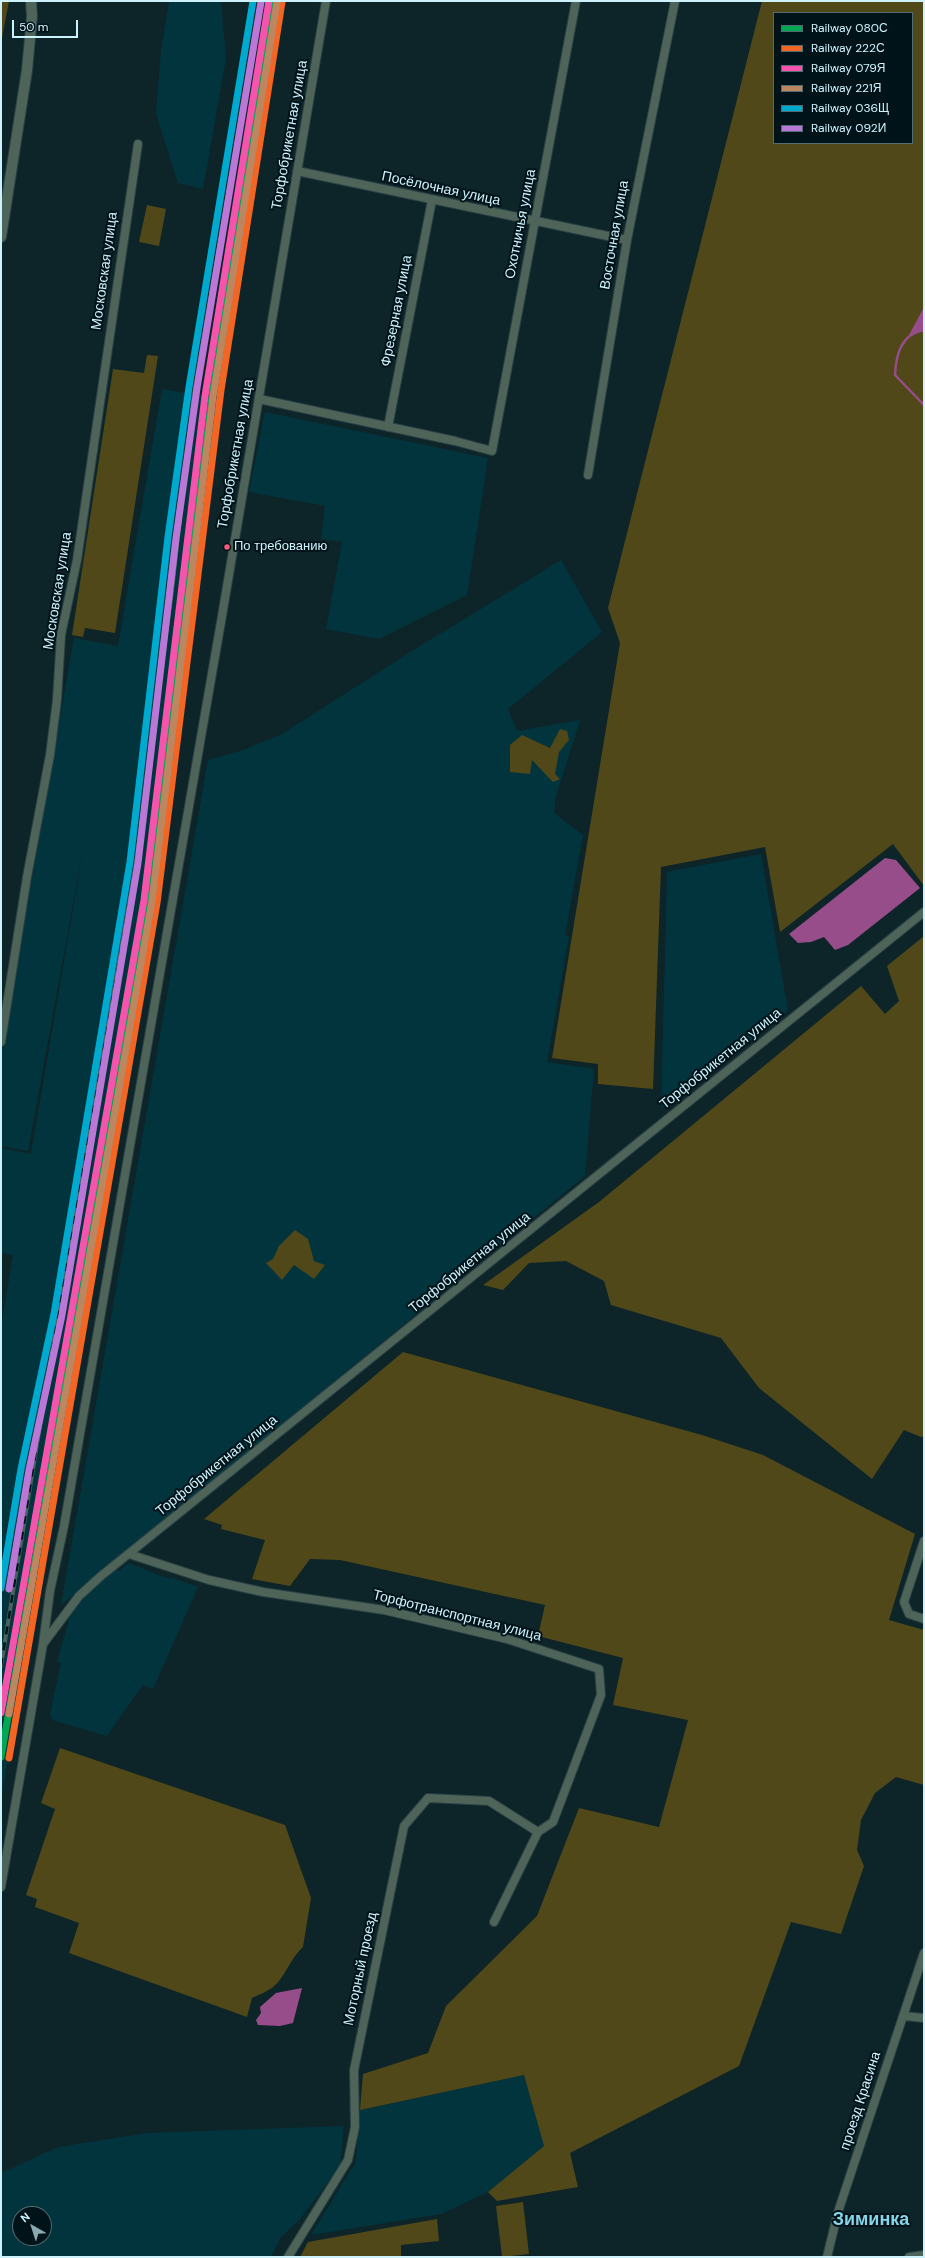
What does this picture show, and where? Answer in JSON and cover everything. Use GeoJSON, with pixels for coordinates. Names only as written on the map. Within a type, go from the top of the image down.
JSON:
{"type":"FeatureCollection","features":[{"type":"Feature","properties":{"kind":"street"},"geometry":{"type":"LineString","coordinates":[[1,237],[27,70],[32,22],[31,1]]}},
{"type":"Feature","properties":{"kind":"street","name":"Торфобрикетная улица"},"geometry":{"type":"LineString","coordinates":[[1,1887],[43,1644],[50,1591],[64,1526],[259,399],[326,1]]}},
{"type":"Feature","properties":{"kind":"street","name":"Охотничья улица"},"geometry":{"type":"LineString","coordinates":[[388,427],[492,451],[576,1]]}},
{"type":"Feature","properties":{"kind":"street","name":"Восточная улица"},"geometry":{"type":"LineString","coordinates":[[588,475],[627,240],[676,1]]}},
{"type":"Feature","properties":{"kind":"street","name":"Московская улица"},"geometry":{"type":"LineString","coordinates":[[1,1042],[27,877],[50,755],[57,700],[61,635],[76,560],[138,144]]}},
{"type":"Feature","properties":{"kind":"street","name":"Посёлочная улица"},"geometry":{"type":"LineString","coordinates":[[297,171],[534,222],[627,240]]}},
{"type":"Feature","properties":{"kind":"street","name":"Фрезерная улица"},"geometry":{"type":"LineString","coordinates":[[388,427],[432,200]]}},
{"type":"Feature","properties":{"kind":"street"},"geometry":{"type":"LineString","coordinates":[[259,399],[388,427]]}},
{"type":"Feature","properties":{"kind":"street","name":"Торфобрикетная улица"},"geometry":{"type":"LineString","coordinates":[[43,1644],[79,1596],[129,1554],[924,912]]}},
{"type":"Feature","properties":{"kind":"street"},"geometry":{"type":"LineString","coordinates":[[924,1541],[904,1602],[909,1614],[924,1619]]}},
{"type":"Feature","properties":{"kind":"street","name":"Торфотранспортная улица"},"geometry":{"type":"LineString","coordinates":[[129,1554],[209,1580],[263,1592],[384,1610],[507,1639],[599,1669],[600,1695],[553,1822],[538,1832],[494,1922]]}},
{"type":"Feature","properties":{"kind":"street","name":"Моторный проезд"},"geometry":{"type":"LineString","coordinates":[[288,2257],[348,2160],[355,2127],[354,2070],[404,1826],[428,1798],[489,1801],[538,1832]]}},
{"type":"Feature","properties":{"kind":"street","name":"проезд Красина"},"geometry":{"type":"LineString","coordinates":[[827,2257],[838,2212],[924,1953]]}},
{"type":"Feature","properties":{"kind":"street"},"geometry":{"type":"LineString","coordinates":[[904,2016],[924,2018]]}},
{"type":"Feature","properties":{"kind":"street"},"geometry":{"type":"LineString","coordinates":[[909,2257],[924,2255]]}},
{"type":"Feature","properties":{"kind":"shaded area"},"geometry":{"type":"Polygon","coordinates":[[[1,1],[9,1],[1,43],[1,1]]]}},
{"type":"Feature","properties":{"kind":"shaded area"},"geometry":{"type":"Polygon","coordinates":[[[221,1],[226,58],[203,189],[178,183],[156,114],[161,51],[169,2],[221,1]]]}},
{"type":"Feature","properties":{"kind":"shaded area"},"geometry":{"type":"Polygon","coordinates":[[[762,1],[924,1],[924,886],[893,844],[780,932],[765,847],[661,867],[653,1089],[598,1084],[598,1064],[552,1058],[620,643],[608,608],[762,1]]]}},
{"type":"Feature","properties":{"kind":"shaded area"},"geometry":{"type":"Polygon","coordinates":[[[147,205],[166,209],[159,246],[139,242],[147,205]]]}},
{"type":"Feature","properties":{"kind":"shaded area"},"geometry":{"type":"Polygon","coordinates":[[[924,307],[924,330],[909,335],[924,307]]]}},
{"type":"Feature","properties":{"kind":"shaded area"},"geometry":{"type":"Polygon","coordinates":[[[147,355],[158,356],[115,633],[85,628],[83,637],[72,635],[113,369],[144,373],[147,355]]]}},
{"type":"Feature","properties":{"kind":"shaded area"},"geometry":{"type":"Polygon","coordinates":[[[162,389],[223,399],[157,885],[1,1799],[1,1327],[13,1255],[1,1253],[1,1148],[31,1154],[86,833],[28,1151],[1,1146],[1,1056],[74,638],[118,646],[162,389]]]}},
{"type":"Feature","properties":{"kind":"shaded area"},"geometry":{"type":"Polygon","coordinates":[[[265,412],[488,458],[467,595],[379,639],[326,629],[342,542],[321,539],[325,506],[249,492],[265,412]]]}},
{"type":"Feature","properties":{"kind":"shaded area"},"geometry":{"type":"Polygon","coordinates":[[[561,560],[602,632],[508,709],[517,731],[580,720],[556,796],[554,813],[583,835],[565,935],[569,936],[547,1062],[594,1069],[585,1176],[61,1605],[208,760],[243,750],[282,734],[412,651],[561,560]]]}},
{"type":"Feature","properties":{"kind":"shaded area"},"geometry":{"type":"Polygon","coordinates":[[[560,729],[567,731],[569,740],[559,752],[555,774],[560,779],[553,782],[532,760],[530,774],[510,772],[510,745],[522,735],[550,748],[560,729]]]}},
{"type":"Feature","properties":{"kind":"shaded area"},"geometry":{"type":"Polygon","coordinates":[[[761,854],[788,1011],[661,1110],[667,872],[761,854]]]}},
{"type":"Feature","properties":{"kind":"shaded area"},"geometry":{"type":"Polygon","coordinates":[[[885,858],[896,860],[920,888],[848,945],[835,950],[824,937],[811,942],[798,943],[789,934],[885,858]]]}},
{"type":"Feature","properties":{"kind":"shaded area"},"geometry":{"type":"Polygon","coordinates":[[[924,936],[924,1436],[921,1437],[904,1430],[872,1479],[759,1388],[721,1338],[611,1305],[604,1281],[566,1261],[529,1263],[503,1290],[483,1285],[599,1202],[861,986],[885,1014],[899,1001],[887,966],[924,936]]]}},
{"type":"Feature","properties":{"kind":"shaded area"},"geometry":{"type":"Polygon","coordinates":[[[295,1230],[308,1239],[314,1261],[325,1265],[314,1279],[294,1265],[282,1280],[266,1263],[273,1259],[279,1246],[295,1230]]]}},
{"type":"Feature","properties":{"kind":"shaded area"},"geometry":{"type":"Polygon","coordinates":[[[403,1352],[702,1435],[763,1455],[915,1534],[889,1620],[924,1630],[924,1785],[896,1777],[875,1793],[861,1820],[857,1850],[864,1866],[841,1934],[791,1922],[739,2066],[570,2153],[578,2187],[497,2201],[488,2192],[544,2146],[524,2075],[360,2110],[363,2074],[428,2053],[446,2006],[537,1916],[579,1808],[659,1827],[688,1720],[613,1705],[623,1658],[538,1636],[545,1605],[340,1560],[310,1559],[290,1586],[252,1579],[265,1540],[221,1529],[222,1525],[204,1519],[403,1352]]]}},
{"type":"Feature","properties":{"kind":"shaded area"},"geometry":{"type":"Polygon","coordinates":[[[129,1563],[169,1579],[170,1577],[198,1587],[153,1689],[143,1685],[107,1736],[52,1720],[50,1714],[61,1663],[57,1662],[71,1613],[76,1605],[113,1571],[120,1570],[129,1563]]]}},
{"type":"Feature","properties":{"kind":"shaded area"},"geometry":{"type":"Polygon","coordinates":[[[60,1748],[285,1825],[311,1898],[303,1947],[295,1956],[277,1984],[252,1998],[247,2017],[69,1953],[79,1923],[35,1907],[37,1899],[26,1895],[55,1809],[41,1803],[60,1748]]]}},
{"type":"Feature","properties":{"kind":"shaded area"},"geometry":{"type":"Polygon","coordinates":[[[302,1988],[293,2023],[280,2026],[258,2025],[256,2020],[261,2013],[260,2007],[276,1993],[302,1988]]]}},
{"type":"Feature","properties":{"kind":"shaded area"},"geometry":{"type":"Polygon","coordinates":[[[524,2075],[544,2146],[488,2192],[441,2214],[311,2235],[356,2162],[360,2110],[524,2075]]]}},
{"type":"Feature","properties":{"kind":"shaded area"},"geometry":{"type":"Polygon","coordinates":[[[344,2126],[340,2166],[300,2219],[281,2237],[271,2257],[1,2257],[1,2173],[58,2147],[147,2133],[344,2126]]]}},
{"type":"Feature","properties":{"kind":"shaded area"},"geometry":{"type":"Polygon","coordinates":[[[523,2202],[529,2254],[502,2257],[496,2206],[523,2202]]]}},
{"type":"Feature","properties":{"kind":"shaded area"},"geometry":{"type":"Polygon","coordinates":[[[437,2219],[439,2241],[401,2245],[401,2257],[300,2257],[308,2242],[437,2219]]]}},
{"type":"Feature","properties":{"kind":"waterway"},"geometry":{"type":"LineString","coordinates":[[924,330],[916,332],[910,336],[901,346],[895,375],[924,405]]}},
{"type":"Feature","properties":{"kind":"railway"},"geometry":{"type":"LineString","coordinates":[[1,1666],[58,1315],[136,863],[172,590],[194,394],[261,1]]}},
{"type":"Feature","properties":{"kind":"railway"},"geometry":{"type":"LineString","coordinates":[[235,246],[259,135],[282,1]]}},
{"type":"Feature","properties":{"kind":"rail line","name":"036Щ"},"geometry":{"type":"LineString","coordinates":[[1,1588],[21,1469],[54,1314],[130,862],[168,537],[189,387],[253,1]]}},
{"type":"Feature","properties":{"kind":"rail line","name":"079Я"},"geometry":{"type":"LineString","coordinates":[[1,1713],[144,900],[205,396],[269,1]]}},
{"type":"Feature","properties":{"kind":"rail line","name":"080С"},"geometry":{"type":"LineString","coordinates":[[1,1757],[149,902],[213,389],[274,1]]}},
{"type":"Feature","properties":{"kind":"rail line","name":"092И"},"geometry":{"type":"LineString","coordinates":[[9,1589],[29,1470],[62,1315],[138,863],[176,538],[197,388],[261,2]]}},
{"type":"Feature","properties":{"kind":"rail line","name":"221Я"},"geometry":{"type":"LineString","coordinates":[[9,1714],[152,901],[213,397],[277,2]]}},
{"type":"Feature","properties":{"kind":"rail line","name":"222С"},"geometry":{"type":"LineString","coordinates":[[9,1758],[157,903],[221,390],[282,2]]}},
{"type":"Feature","properties":{"kind":"place","name":"По требованию"},"geometry":{"type":"Point","coordinates":[227,547]}},
{"type":"Feature","properties":{"kind":"district","name":"Зиминка"},"geometry":{"type":"Point","coordinates":[871,2220]}}]}
